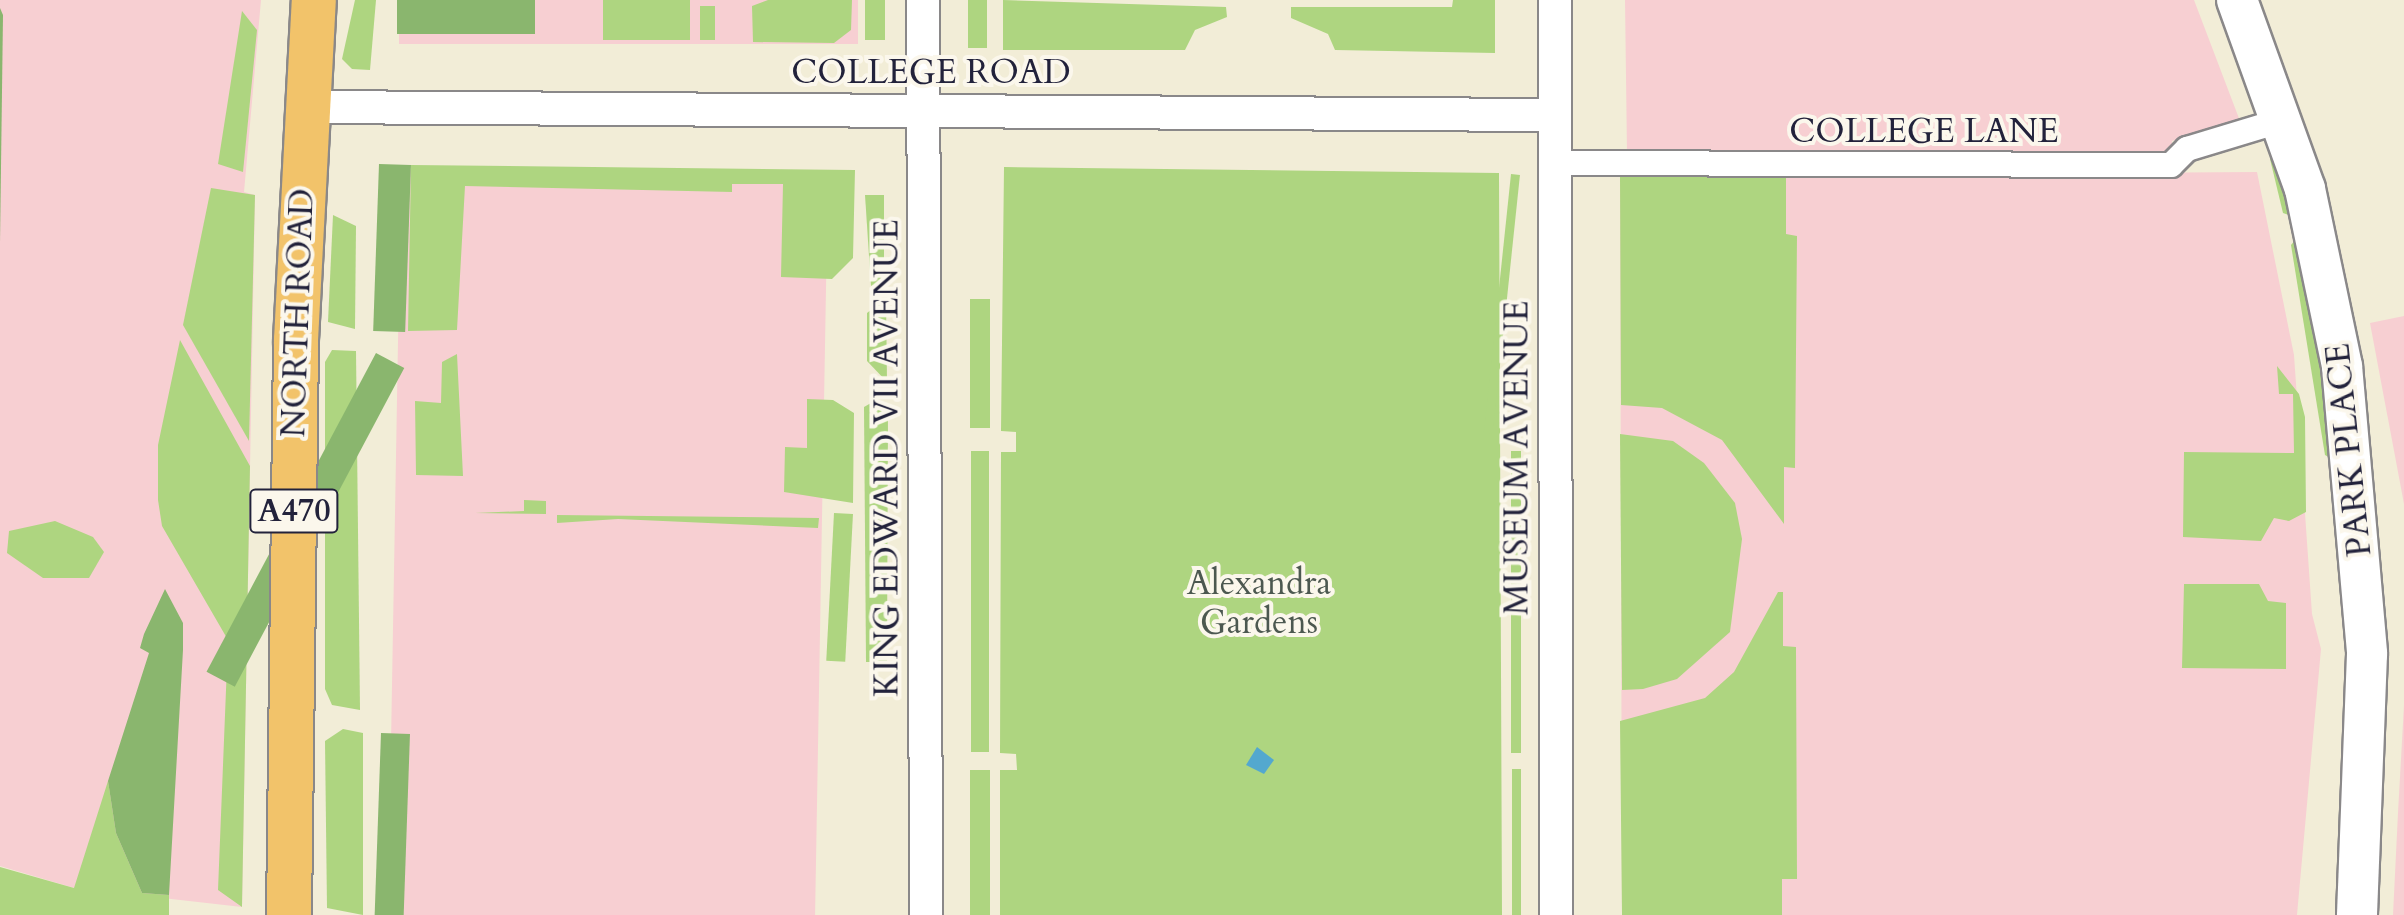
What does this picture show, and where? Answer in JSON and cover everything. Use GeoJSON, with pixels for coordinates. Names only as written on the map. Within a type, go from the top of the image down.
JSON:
{"type":"FeatureCollection","features":[{"type":"Feature","properties":{"kind":"main road","name":"NORTH ROAD"},"geometry":{"type":"LineString","coordinates":[[289,915],[307,107],[314,0]]}},
{"type":"Feature","properties":{"kind":"street","name":"KING EDWARD VII AVENUE"},"geometry":{"type":"LineString","coordinates":[[923,0],[926,915]]}},
{"type":"Feature","properties":{"kind":"street","name":"MUSEUM AVENUE"},"geometry":{"type":"LineString","coordinates":[[1555,0],[1556,915]]}},
{"type":"Feature","properties":{"kind":"street","name":"PARK PLACE"},"geometry":{"type":"LineString","coordinates":[[2237,0],[2283,120],[2328,286],[2357,497],[2368,716],[2357,915]]}},
{"type":"Feature","properties":{"kind":"street","name":"COLLEGE ROAD"},"geometry":{"type":"LineString","coordinates":[[307,107],[1555,115]]}},
{"type":"Feature","properties":{"kind":"street","name":"COLLEGE LANE"},"geometry":{"type":"LineString","coordinates":[[1555,163],[2171,165],[2187,149],[2283,120]]}},
{"type":"Feature","properties":{"kind":"shaded area"},"geometry":{"type":"Polygon","coordinates":[[[0,0],[261,0],[244,192],[255,195],[242,907],[74,888],[0,866],[0,0]]]}},
{"type":"Feature","properties":{"kind":"shaded area"},"geometry":{"type":"Polygon","coordinates":[[[399,0],[858,0],[858,44],[399,44],[399,0]]]}},
{"type":"Feature","properties":{"kind":"shaded area"},"geometry":{"type":"Polygon","coordinates":[[[1625,0],[2194,0],[2240,121],[2172,141],[2173,157],[1627,154],[1625,0]]]}},
{"type":"Feature","properties":{"kind":"shaded area"},"geometry":{"type":"Polygon","coordinates":[[[401,170],[828,177],[815,915],[388,915],[401,170]]]}},
{"type":"Feature","properties":{"kind":"shaded area"},"geometry":{"type":"Polygon","coordinates":[[[2257,172],[2294,355],[2312,614],[2321,649],[2297,915],[1622,915],[1620,176],[2257,172]]]}},
{"type":"Feature","properties":{"kind":"shaded area"},"geometry":{"type":"Polygon","coordinates":[[[2404,316],[2404,504],[2370,323],[2404,316]]]}},
{"type":"Feature","properties":{"kind":"shaded area"},"geometry":{"type":"Polygon","coordinates":[[[2404,705],[2404,915],[2393,915],[2398,813],[2404,705]]]}},
{"type":"Feature","properties":{"kind":"green space"},"geometry":{"type":"Polygon","coordinates":[[[355,0],[376,0],[370,70],[352,69],[342,59],[355,0]]]}},
{"type":"Feature","properties":{"kind":"green space"},"geometry":{"type":"Polygon","coordinates":[[[397,0],[535,0],[535,34],[397,34],[397,0]]]}},
{"type":"Feature","properties":{"kind":"green space"},"geometry":{"type":"Polygon","coordinates":[[[603,0],[690,0],[690,40],[603,40],[603,0]]]}},
{"type":"Feature","properties":{"kind":"green space"},"geometry":{"type":"Polygon","coordinates":[[[768,0],[852,0],[851,30],[834,43],[753,42],[752,6],[768,0]]]}},
{"type":"Feature","properties":{"kind":"green space"},"geometry":{"type":"Polygon","coordinates":[[[865,0],[885,0],[885,40],[865,40],[865,0]]]}},
{"type":"Feature","properties":{"kind":"green space"},"geometry":{"type":"Polygon","coordinates":[[[968,0],[987,0],[987,48],[968,48],[968,0]]]}},
{"type":"Feature","properties":{"kind":"green space"},"geometry":{"type":"Polygon","coordinates":[[[1003,0],[1226,7],[1227,17],[1195,30],[1185,50],[1003,50],[1003,0]]]}},
{"type":"Feature","properties":{"kind":"green space"},"geometry":{"type":"Polygon","coordinates":[[[1453,0],[1495,0],[1495,53],[1335,50],[1328,34],[1291,18],[1291,7],[1452,7],[1453,0]]]}},
{"type":"Feature","properties":{"kind":"green space"},"geometry":{"type":"Polygon","coordinates":[[[700,6],[715,6],[715,40],[700,40],[700,6]]]}},
{"type":"Feature","properties":{"kind":"green space"},"geometry":{"type":"Polygon","coordinates":[[[0,8],[3,15],[0,243],[0,8]]]}},
{"type":"Feature","properties":{"kind":"green space"},"geometry":{"type":"Polygon","coordinates":[[[242,11],[257,30],[243,172],[218,164],[242,11]]]}},
{"type":"Feature","properties":{"kind":"green space"},"geometry":{"type":"Polygon","coordinates":[[[2278,157],[2295,217],[2283,213],[2270,159],[2278,157]]]}},
{"type":"Feature","properties":{"kind":"green space"},"geometry":{"type":"Polygon","coordinates":[[[379,164],[411,165],[405,332],[373,331],[379,164]]]}},
{"type":"Feature","properties":{"kind":"green space"},"geometry":{"type":"Polygon","coordinates":[[[411,165],[855,170],[853,258],[832,279],[781,277],[783,184],[732,184],[732,192],[465,186],[457,330],[408,331],[411,165]]]}},
{"type":"Feature","properties":{"kind":"green space","name":"Alexandra Gardens"},"geometry":{"type":"Polygon","coordinates":[[[1004,167],[1499,173],[1502,915],[1000,915],[1000,770],[1017,770],[1016,754],[1000,753],[1001,452],[1016,452],[1016,432],[1001,431],[1004,167]]]}},
{"type":"Feature","properties":{"kind":"green space"},"geometry":{"type":"Polygon","coordinates":[[[1511,174],[1520,175],[1493,434],[1484,433],[1511,174]]]}},
{"type":"Feature","properties":{"kind":"green space"},"geometry":{"type":"Polygon","coordinates":[[[1620,176],[1786,177],[1786,234],[1797,236],[1795,468],[1784,467],[1784,524],[1722,440],[1662,408],[1621,405],[1620,176]]]}},
{"type":"Feature","properties":{"kind":"green space"},"geometry":{"type":"Polygon","coordinates":[[[211,188],[255,195],[249,441],[183,325],[211,188]]]}},
{"type":"Feature","properties":{"kind":"green space"},"geometry":{"type":"Polygon","coordinates":[[[865,195],[884,195],[884,281],[871,286],[865,195]]]}},
{"type":"Feature","properties":{"kind":"green space"},"geometry":{"type":"Polygon","coordinates":[[[333,215],[356,226],[355,329],[328,322],[333,215]]]}},
{"type":"Feature","properties":{"kind":"green space"},"geometry":{"type":"Polygon","coordinates":[[[2296,239],[2320,340],[2335,461],[2325,455],[2291,245],[2296,239]]]}},
{"type":"Feature","properties":{"kind":"green space"},"geometry":{"type":"Polygon","coordinates":[[[886,298],[887,382],[867,361],[867,313],[886,298]]]}},
{"type":"Feature","properties":{"kind":"green space"},"geometry":{"type":"Polygon","coordinates":[[[970,299],[990,299],[990,428],[970,428],[970,299]]]}},
{"type":"Feature","properties":{"kind":"green space"},"geometry":{"type":"Polygon","coordinates":[[[180,340],[250,466],[242,907],[218,890],[228,640],[162,526],[158,500],[158,445],[180,340]]]}},
{"type":"Feature","properties":{"kind":"green space"},"geometry":{"type":"Polygon","coordinates":[[[332,350],[356,351],[360,710],[332,705],[325,689],[325,362],[332,350]]]}},
{"type":"Feature","properties":{"kind":"green space"},"geometry":{"type":"Polygon","coordinates":[[[376,353],[404,368],[235,687],[207,672],[376,353]]]}},
{"type":"Feature","properties":{"kind":"green space"},"geometry":{"type":"Polygon","coordinates":[[[457,354],[463,476],[416,475],[415,401],[441,403],[442,362],[457,354]]]}},
{"type":"Feature","properties":{"kind":"green space"},"geometry":{"type":"Polygon","coordinates":[[[2277,366],[2299,394],[2305,417],[2306,512],[2289,521],[2274,518],[2261,541],[2183,537],[2184,452],[2294,453],[2293,394],[2279,394],[2277,366]]]}},
{"type":"Feature","properties":{"kind":"green space"},"geometry":{"type":"Polygon","coordinates":[[[807,399],[833,400],[854,413],[853,503],[784,492],[785,447],[807,448],[807,399]]]}},
{"type":"Feature","properties":{"kind":"green space"},"geometry":{"type":"Polygon","coordinates":[[[871,403],[888,409],[887,662],[866,662],[864,407],[871,403]]]}},
{"type":"Feature","properties":{"kind":"green space"},"geometry":{"type":"Polygon","coordinates":[[[1620,434],[1673,441],[1704,463],[1735,503],[1742,539],[1730,632],[1677,679],[1643,689],[1622,690],[1620,434]]]}},
{"type":"Feature","properties":{"kind":"green space"},"geometry":{"type":"Polygon","coordinates":[[[971,451],[989,451],[989,752],[971,752],[971,451]]]}},
{"type":"Feature","properties":{"kind":"green space"},"geometry":{"type":"Polygon","coordinates":[[[1511,451],[1521,451],[1521,753],[1511,753],[1511,451]]]}},
{"type":"Feature","properties":{"kind":"green space"},"geometry":{"type":"Polygon","coordinates":[[[524,500],[546,501],[546,514],[475,513],[524,511],[524,500]]]}},
{"type":"Feature","properties":{"kind":"green space"},"geometry":{"type":"Polygon","coordinates":[[[834,513],[853,514],[845,662],[826,661],[834,513]]]}},
{"type":"Feature","properties":{"kind":"green space"},"geometry":{"type":"Polygon","coordinates":[[[557,515],[819,518],[818,528],[618,519],[557,523],[557,515]]]}},
{"type":"Feature","properties":{"kind":"green space"},"geometry":{"type":"Polygon","coordinates":[[[55,521],[93,537],[104,552],[89,578],[43,578],[7,553],[9,531],[55,521]]]}},
{"type":"Feature","properties":{"kind":"green space"},"geometry":{"type":"Polygon","coordinates":[[[2184,584],[2259,584],[2268,601],[2286,603],[2286,669],[2182,668],[2184,584]]]}},
{"type":"Feature","properties":{"kind":"green space"},"geometry":{"type":"Polygon","coordinates":[[[165,589],[183,623],[169,895],[142,893],[116,833],[108,781],[149,653],[140,648],[144,634],[165,589]]]}},
{"type":"Feature","properties":{"kind":"green space"},"geometry":{"type":"Polygon","coordinates":[[[1778,592],[1783,592],[1783,646],[1796,647],[1797,879],[1782,879],[1782,915],[1622,915],[1620,721],[1705,698],[1734,672],[1778,592]]]}},
{"type":"Feature","properties":{"kind":"green space"},"geometry":{"type":"Polygon","coordinates":[[[343,729],[363,733],[363,915],[327,908],[325,741],[343,729]]]}},
{"type":"Feature","properties":{"kind":"green space"},"geometry":{"type":"Polygon","coordinates":[[[381,733],[410,734],[404,915],[375,915],[381,733]]]}},
{"type":"Feature","properties":{"kind":"green space"},"geometry":{"type":"Polygon","coordinates":[[[1512,769],[1521,769],[1521,915],[1512,915],[1512,769]]]}},
{"type":"Feature","properties":{"kind":"green space"},"geometry":{"type":"Polygon","coordinates":[[[970,770],[990,770],[990,915],[970,915],[970,770]]]}},
{"type":"Feature","properties":{"kind":"green space"},"geometry":{"type":"Polygon","coordinates":[[[108,781],[116,833],[142,893],[169,895],[169,915],[0,915],[0,867],[74,888],[108,781]]]}},
{"type":"Feature","properties":{"kind":"water"},"geometry":{"type":"Polygon","coordinates":[[[1257,747],[1274,760],[1264,774],[1246,765],[1257,747]]]}}]}
